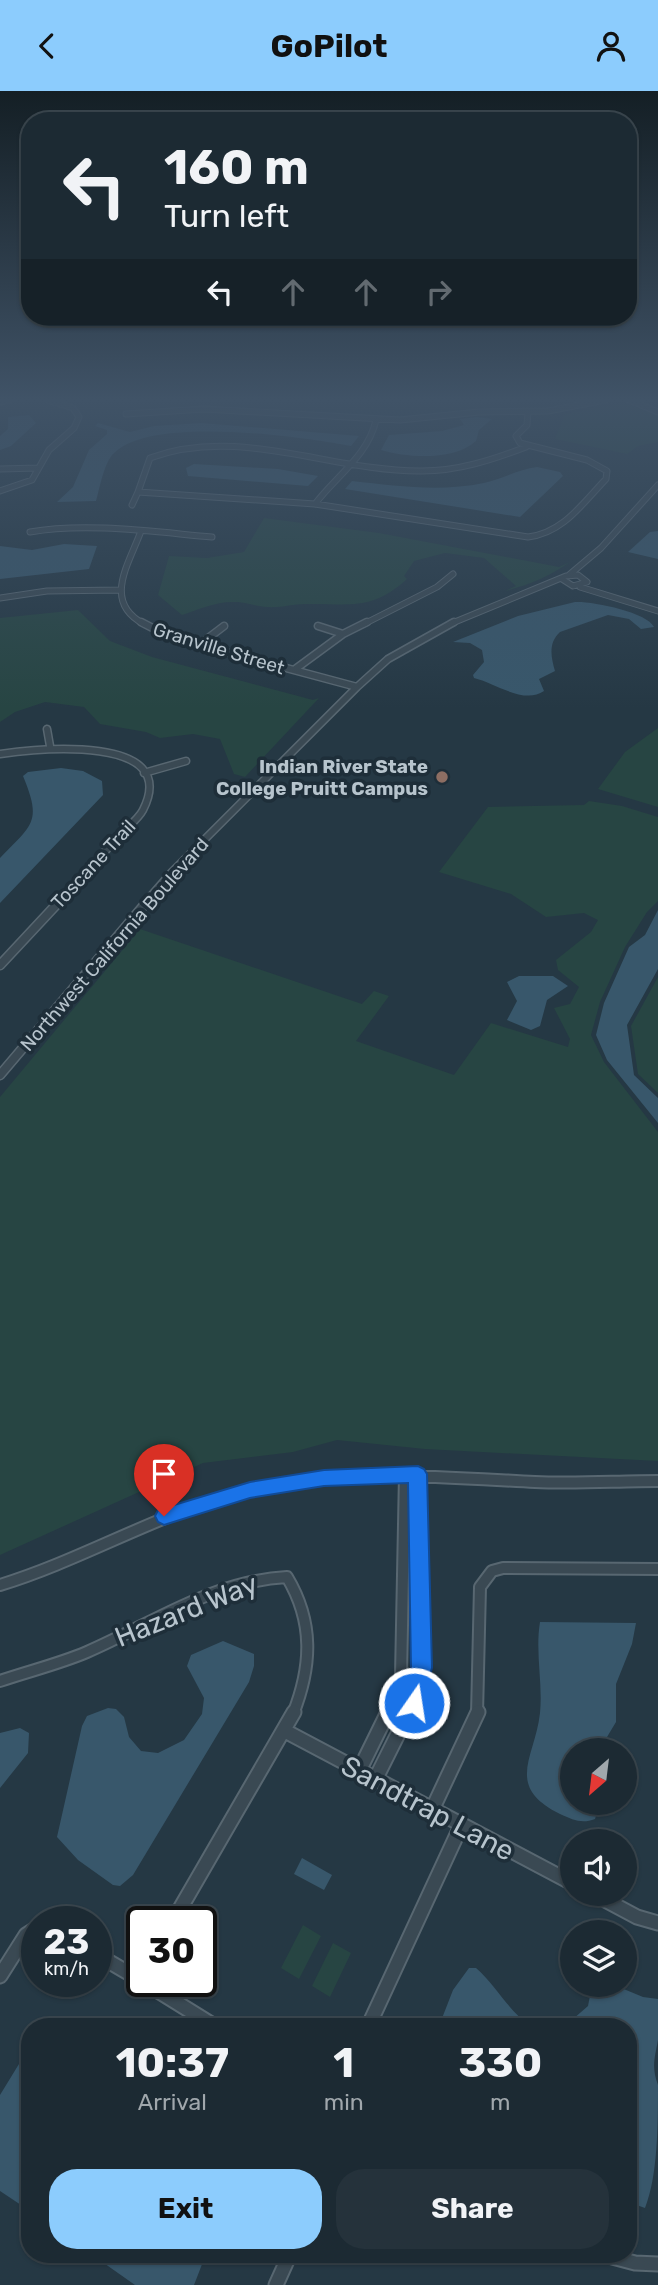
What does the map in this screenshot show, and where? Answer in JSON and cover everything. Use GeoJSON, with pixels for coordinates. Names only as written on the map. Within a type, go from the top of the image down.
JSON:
{"type":"FeatureCollection","features":[{"type":"Feature","properties":{"kind":"street"},"geometry":{"type":"LineString","coordinates":[[291,502],[424,520],[508,536],[538,538],[558,529],[584,502]]}},
{"type":"Feature","properties":{"kind":"street"},"geometry":{"type":"LineString","coordinates":[[569,575],[591,556],[642,502]]}},
{"type":"Feature","properties":{"kind":"street"},"geometry":{"type":"LineString","coordinates":[[30,533],[46,529],[141,531],[212,537]]}},
{"type":"Feature","properties":{"kind":"street"},"geometry":{"type":"LineString","coordinates":[[0,598],[47,591],[119,590],[141,531]]}},
{"type":"Feature","properties":{"kind":"street"},"geometry":{"type":"LineString","coordinates":[[586,580],[582,570],[591,556]]}},
{"type":"Feature","properties":{"kind":"street"},"geometry":{"type":"LineString","coordinates":[[294,670],[343,634],[437,587],[453,574]]}},
{"type":"Feature","properties":{"kind":"street"},"geometry":{"type":"LineString","coordinates":[[569,575],[586,580],[625,600]]}},
{"type":"Feature","properties":{"kind":"street","name":"Northwest California Boulevard"},"geometry":{"type":"LineString","coordinates":[[0,1075],[171,873],[388,659],[444,626],[569,575]]}},
{"type":"Feature","properties":{"kind":"street"},"geometry":{"type":"LineString","coordinates":[[562,579],[569,586]]}},
{"type":"Feature","properties":{"kind":"street"},"geometry":{"type":"LineString","coordinates":[[577,586],[586,580]]}},
{"type":"Feature","properties":{"kind":"street"},"geometry":{"type":"LineString","coordinates":[[577,586],[658,611]]}},
{"type":"Feature","properties":{"kind":"street","name":"Northwest California Boulevard"},"geometry":{"type":"LineString","coordinates":[[528,592],[577,586]]}},
{"type":"Feature","properties":{"kind":"street","name":"Granville Street"},"geometry":{"type":"LineString","coordinates":[[119,590],[122,603],[133,618],[156,632],[357,687]]}},
{"type":"Feature","properties":{"kind":"street"},"geometry":{"type":"LineString","coordinates":[[199,645],[224,626]]}},
{"type":"Feature","properties":{"kind":"street"},"geometry":{"type":"LineString","coordinates":[[318,626],[343,634]]}},
{"type":"Feature","properties":{"kind":"street"},"geometry":{"type":"LineString","coordinates":[[47,729],[50,746]]}},
{"type":"Feature","properties":{"kind":"street"},"geometry":{"type":"LineString","coordinates":[[0,754],[50,746],[83,747],[116,754],[144,773],[186,761]]}},
{"type":"Feature","properties":{"kind":"street","name":"Toscane Trail"},"geometry":{"type":"LineString","coordinates":[[0,964],[143,810],[149,789],[144,773]]}},
{"type":"Feature","properties":{"kind":"street"},"geometry":{"type":"LineString","coordinates":[[0,1585],[32,1575],[196,1505],[250,1490],[324,1478],[411,1474],[539,1482],[658,1481]]}},
{"type":"Feature","properties":{"kind":"street"},"geometry":{"type":"LineString","coordinates":[[359,1771],[396,1695],[401,1677],[411,1474]]}},
{"type":"Feature","properties":{"kind":"street"},"geometry":{"type":"LineString","coordinates":[[375,1780],[414,1703],[421,1668],[411,1474]]}},
{"type":"Feature","properties":{"kind":"street"},"geometry":{"type":"LineString","coordinates":[[432,1810],[479,1709],[480,1587],[484,1578],[503,1568],[658,1569]]}},
{"type":"Feature","properties":{"kind":"street","name":"Hazard Way"},"geometry":{"type":"LineString","coordinates":[[0,1681],[85,1653],[158,1617],[243,1581],[267,1576],[288,1577],[296,1589],[310,1632],[309,1662],[302,1687],[285,1731],[260,1766],[181,1906]]}},
{"type":"Feature","properties":{"kind":"street","name":"Sandtrap Lane"},"geometry":{"type":"LineString","coordinates":[[285,1731],[560,1877]]}},
{"type":"Feature","properties":{"kind":"street"},"geometry":{"type":"LineString","coordinates":[[372,2018],[461,1826]]}},
{"type":"Feature","properties":{"kind":"street"},"geometry":{"type":"LineString","coordinates":[[617,1906],[638,1917],[658,1923]]}},
{"type":"Feature","properties":{"kind":"street"},"geometry":{"type":"LineString","coordinates":[[0,1976],[21,1943]]}},
{"type":"Feature","properties":{"kind":"street"},"geometry":{"type":"LineString","coordinates":[[168,1997],[202,2018]]}},
{"type":"Feature","properties":{"kind":"street"},"geometry":{"type":"LineString","coordinates":[[276,2285],[286,2263]]}},
{"type":"Feature","properties":{"kind":"street"},"geometry":{"type":"LineString","coordinates":[[635,2263],[658,2264]]}},
{"type":"Feature","properties":{"kind":"green space"},"geometry":{"type":"Polygon","coordinates":[[[264,518],[379,533],[559,567],[570,562],[539,580],[505,591],[516,586],[484,558],[445,553],[414,561],[404,576],[407,579],[382,597],[347,604],[272,607],[229,602],[182,615],[158,595],[169,556],[207,558],[244,552],[264,518]]]}},
{"type":"Feature","properties":{"kind":"green space"},"geometry":{"type":"Polygon","coordinates":[[[78,610],[110,641],[152,657],[313,700],[319,698],[245,777],[234,774],[220,739],[193,734],[160,738],[146,732],[100,724],[84,707],[45,702],[15,712],[0,722],[0,618],[78,610]]]}},
{"type":"Feature","properties":{"kind":"green space"},"geometry":{"type":"Polygon","coordinates":[[[658,728],[658,807],[598,789],[625,752],[658,728]]]}},
{"type":"Feature","properties":{"kind":"green space"},"geometry":{"type":"Polygon","coordinates":[[[589,801],[622,806],[658,817],[658,901],[647,912],[625,947],[600,1002],[591,1035],[604,1062],[658,1132],[658,1461],[425,1449],[337,1440],[293,1452],[203,1463],[0,1555],[0,1097],[140,929],[362,1004],[374,991],[389,996],[356,1041],[454,1075],[491,1023],[568,1047],[570,1039],[554,1008],[570,1004],[579,987],[558,970],[556,960],[591,932],[598,920],[584,913],[546,917],[511,894],[439,872],[488,807],[584,805],[589,801]]]}},
{"type":"Feature","properties":{"kind":"green space"},"geometry":{"type":"Polygon","coordinates":[[[658,977],[658,1093],[638,1074],[631,1026],[658,977]]]}},
{"type":"Feature","properties":{"kind":"green space"},"geometry":{"type":"Polygon","coordinates":[[[303,1925],[321,1936],[299,1979],[281,1968],[303,1925]]]}},
{"type":"Feature","properties":{"kind":"green space"},"geometry":{"type":"Polygon","coordinates":[[[333,1943],[351,1953],[330,1997],[312,1986],[333,1943]]]}},
{"type":"Feature","properties":{"kind":"water"},"geometry":{"type":"Polygon","coordinates":[[[429,502],[535,502],[520,517],[429,502]]]}},
{"type":"Feature","properties":{"kind":"water"},"geometry":{"type":"Polygon","coordinates":[[[658,531],[658,559],[628,552],[650,532],[658,531]]]}},
{"type":"Feature","properties":{"kind":"water"},"geometry":{"type":"Polygon","coordinates":[[[64,544],[97,546],[89,569],[0,579],[0,546],[32,550],[64,544]]]}},
{"type":"Feature","properties":{"kind":"water"},"geometry":{"type":"Polygon","coordinates":[[[575,602],[594,603],[630,612],[654,627],[641,629],[629,619],[608,615],[560,632],[552,645],[555,671],[539,679],[544,691],[528,696],[509,692],[474,678],[473,675],[484,662],[482,650],[470,643],[453,642],[518,616],[575,602]]]}},
{"type":"Feature","properties":{"kind":"water"},"geometry":{"type":"Polygon","coordinates":[[[61,768],[83,771],[102,781],[103,795],[0,903],[0,858],[27,829],[33,813],[23,776],[28,772],[61,768]]]}},
{"type":"Feature","properties":{"kind":"water"},"geometry":{"type":"Polygon","coordinates":[[[658,910],[658,969],[627,1025],[634,1075],[658,1098],[658,1123],[607,1060],[596,1035],[604,1003],[629,947],[645,935],[658,910]]]}},
{"type":"Feature","properties":{"kind":"water"},"geometry":{"type":"Polygon","coordinates":[[[519,976],[553,976],[568,986],[547,1000],[540,1026],[531,1030],[507,1020],[517,1001],[507,982],[519,976]]]}},
{"type":"Feature","properties":{"kind":"water"},"geometry":{"type":"Polygon","coordinates":[[[540,1622],[636,1623],[632,1644],[616,1684],[616,1722],[607,1738],[560,1738],[560,1814],[533,1793],[528,1782],[529,1757],[540,1713],[540,1622]]]}},
{"type":"Feature","properties":{"kind":"water"},"geometry":{"type":"Polygon","coordinates":[[[223,1641],[254,1654],[254,1666],[249,1682],[133,1875],[120,1886],[113,1885],[78,1860],[57,1837],[82,1726],[87,1716],[108,1708],[116,1709],[124,1717],[129,1737],[141,1751],[158,1753],[184,1740],[202,1714],[204,1698],[187,1666],[191,1655],[223,1641]]]}},
{"type":"Feature","properties":{"kind":"water"},"geometry":{"type":"Polygon","coordinates":[[[20,1728],[29,1733],[28,1753],[0,1788],[0,1733],[20,1728]]]}},
{"type":"Feature","properties":{"kind":"water"},"geometry":{"type":"Polygon","coordinates":[[[562,1815],[596,1815],[595,1819],[573,1820],[562,1815]]]}},
{"type":"Feature","properties":{"kind":"water"},"geometry":{"type":"Polygon","coordinates":[[[302,1858],[332,1875],[324,1890],[294,1874],[302,1858]]]}},
{"type":"Feature","properties":{"kind":"water"},"geometry":{"type":"Polygon","coordinates":[[[469,1968],[476,1968],[521,2018],[442,2018],[453,1990],[469,1968]]]}},
{"type":"Feature","properties":{"kind":"water"},"geometry":{"type":"Polygon","coordinates":[[[637,1995],[658,1999],[658,2040],[654,2067],[658,2085],[656,2149],[653,2181],[645,2208],[637,2205],[637,2018],[574,2018],[588,2006],[590,1997],[637,1997],[637,1995]]]}},
{"type":"Feature","properties":{"kind":"water"},"geometry":{"type":"Polygon","coordinates":[[[21,2061],[21,2205],[0,2191],[0,2095],[21,2061]]]}},
{"type":"Feature","properties":{"kind":"water"},"geometry":{"type":"Polygon","coordinates":[[[104,2263],[203,2263],[194,2285],[135,2285],[104,2263]]]}},
{"type":"Feature","properties":{"kind":"place","name":"Indian River State College Pruitt Campus"},"geometry":{"type":"Point","coordinates":[442,777]}},
{"type":"Feature","properties":{"kind":"route"},"geometry":{"type":"LineString","coordinates":[[164,1516],[250,1490],[324,1478],[418,1474],[421,1668],[414,1703]]}}]}
